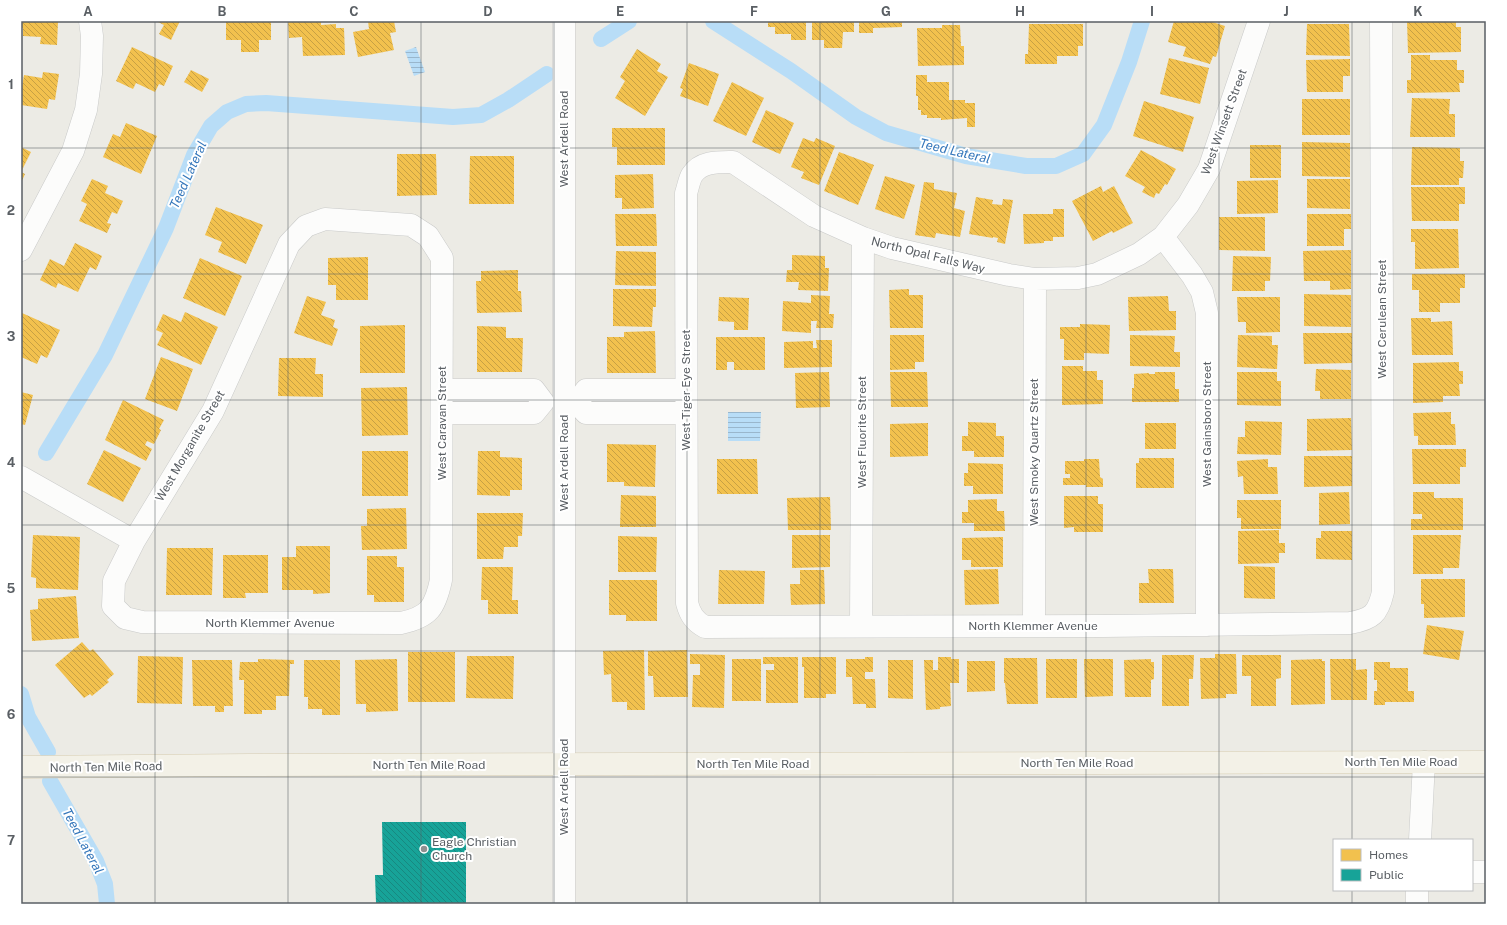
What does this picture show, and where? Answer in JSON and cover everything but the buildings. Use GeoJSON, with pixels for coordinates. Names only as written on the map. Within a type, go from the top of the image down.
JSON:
{"type":"FeatureCollection","features":[{"type":"Feature","properties":{"kind":"main road","name":"North Ten Mile Road"},"geometry":{"type":"LineString","coordinates":[[21,767],[249,765],[1486,762]]}},
{"type":"Feature","properties":{"kind":"street"},"geometry":{"type":"LineString","coordinates":[[21,250],[73,151],[86,110],[91,74],[92,36],[90,21]]}},
{"type":"Feature","properties":{"kind":"street","name":"West Ardell Road"},"geometry":{"type":"LineString","coordinates":[[564,21],[561,402],[564,904]]}},
{"type":"Feature","properties":{"kind":"street","name":"West Winsett Street"},"geometry":{"type":"LineString","coordinates":[[1162,237],[1188,205],[1209,170],[1259,21]]}},
{"type":"Feature","properties":{"kind":"street","name":"West Cerulean Street"},"geometry":{"type":"LineString","coordinates":[[1374,615],[1380,604],[1383,592],[1381,21]]}},
{"type":"Feature","properties":{"kind":"street","name":"North Opal Falls Way"},"geometry":{"type":"LineString","coordinates":[[703,165],[718,162],[733,162],[814,216],[863,238],[892,248],[1009,276],[1035,279],[1078,278],[1097,274],[1139,254],[1162,237]]}},
{"type":"Feature","properties":{"kind":"street","name":"West Tiger Eye Street"},"geometry":{"type":"LineString","coordinates":[[693,619],[687,603],[686,193],[692,175],[703,165]]}},
{"type":"Feature","properties":{"kind":"street","name":"West Morganite Street"},"geometry":{"type":"LineString","coordinates":[[114,606],[114,581],[134,541],[213,411],[289,244],[306,226],[325,219],[410,225],[428,236]]}},
{"type":"Feature","properties":{"kind":"street","name":"West Caravan Street"},"geometry":{"type":"LineString","coordinates":[[428,236],[442,258],[441,580],[437,597],[430,611]]}},
{"type":"Feature","properties":{"kind":"street","name":"West Gainsboro Street"},"geometry":{"type":"LineString","coordinates":[[1162,237],[1192,275],[1202,292],[1207,313],[1207,625]]}},
{"type":"Feature","properties":{"kind":"street","name":"West Fluorite Street"},"geometry":{"type":"LineString","coordinates":[[862,626],[863,238]]}},
{"type":"Feature","properties":{"kind":"street","name":"West Smoky Quartz Street"},"geometry":{"type":"LineString","coordinates":[[1034,625],[1035,279]]}},
{"type":"Feature","properties":{"kind":"street"},"geometry":{"type":"LineString","coordinates":[[442,390],[534,390],[586,413],[686,413]]}},
{"type":"Feature","properties":{"kind":"street"},"geometry":{"type":"LineString","coordinates":[[442,413],[534,413],[586,390],[686,390]]}},
{"type":"Feature","properties":{"kind":"street"},"geometry":{"type":"LineString","coordinates":[[21,477],[134,541]]}},
{"type":"Feature","properties":{"kind":"street","name":"North Klemmer Avenue"},"geometry":{"type":"LineString","coordinates":[[114,606],[125,618],[142,622],[401,624],[416,620],[430,611]]}},
{"type":"Feature","properties":{"kind":"street","name":"North Klemmer Avenue"},"geometry":{"type":"LineString","coordinates":[[693,619],[705,627],[1207,625],[1350,623],[1362,621],[1374,615]]}},
{"type":"Feature","properties":{"kind":"street"},"geometry":{"type":"LineString","coordinates":[[1420,839],[1424,762]]}},
{"type":"Feature","properties":{"kind":"street"},"geometry":{"type":"LineString","coordinates":[[1473,872],[1486,872]]}},
{"type":"Feature","properties":{"kind":"street"},"geometry":{"type":"LineString","coordinates":[[1417,904],[1418,891]]}},
{"type":"Feature","properties":{"kind":"water"},"geometry":{"type":"Polygon","coordinates":[[[416,47],[425,72],[414,76],[405,51],[416,47]]]}},
{"type":"Feature","properties":{"kind":"water"},"geometry":{"type":"Polygon","coordinates":[[[728,412],[761,412],[760,441],[728,441],[728,412]]]}},
{"type":"Feature","properties":{"kind":"waterway","name":"Teed Lateral"},"geometry":{"type":"LineString","coordinates":[[601,39],[629,21]]}},
{"type":"Feature","properties":{"kind":"waterway","name":"Teed Lateral"},"geometry":{"type":"LineString","coordinates":[[713,21],[791,71],[856,117],[886,133],[966,156],[1026,166],[1056,166],[1083,154],[1104,125],[1129,62],[1142,21]]}},
{"type":"Feature","properties":{"kind":"waterway","name":"Teed Lateral"},"geometry":{"type":"LineString","coordinates":[[46,453],[105,355],[166,228],[194,155],[211,126],[227,112],[246,104],[266,103],[453,117],[481,115],[508,100],[547,74]]}},
{"type":"Feature","properties":{"kind":"waterway","name":"Teed Lateral"},"geometry":{"type":"LineString","coordinates":[[21,694],[28,717],[48,752]]}},
{"type":"Feature","properties":{"kind":"waterway","name":"Teed Lateral"},"geometry":{"type":"LineString","coordinates":[[50,781],[96,861],[105,884],[107,904]]}},
{"type":"Feature","properties":{"kind":"place","name":"Eagle Christian Church"},"geometry":{"type":"Point","coordinates":[424,849]}}]}
